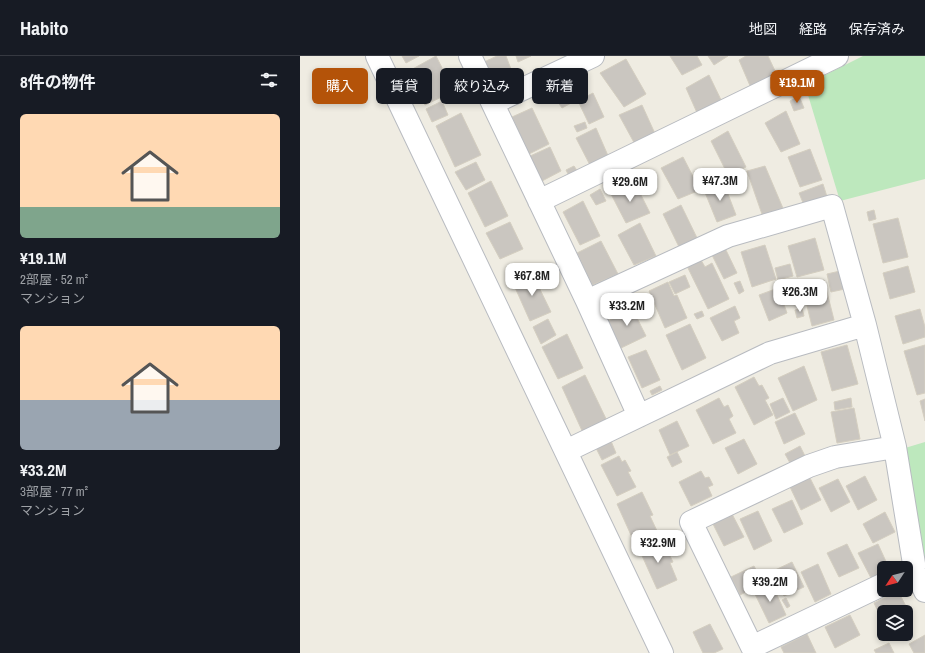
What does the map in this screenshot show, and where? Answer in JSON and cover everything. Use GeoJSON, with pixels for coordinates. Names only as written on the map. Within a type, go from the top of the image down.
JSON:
{"type":"FeatureCollection","features":[{"type":"Feature","properties":{"kind":"street"},"geometry":{"type":"LineString","coordinates":[[377,56],[662,653]]}},
{"type":"Feature","properties":{"kind":"street"},"geometry":{"type":"LineString","coordinates":[[470,56],[476,68]]}},
{"type":"Feature","properties":{"kind":"street"},"geometry":{"type":"LineString","coordinates":[[524,89],[594,56]]}},
{"type":"Feature","properties":{"kind":"street"},"geometry":{"type":"LineString","coordinates":[[539,201],[837,56]]}},
{"type":"Feature","properties":{"kind":"street"},"geometry":{"type":"LineString","coordinates":[[493,104],[587,301],[638,416]]}},
{"type":"Feature","properties":{"kind":"street"},"geometry":{"type":"LineString","coordinates":[[587,301],[728,236],[832,206],[865,325],[895,447],[909,561]]}},
{"type":"Feature","properties":{"kind":"street"},"geometry":{"type":"LineString","coordinates":[[566,451],[770,352],[865,325]]}},
{"type":"Feature","properties":{"kind":"street"},"geometry":{"type":"LineString","coordinates":[[877,587],[752,647],[692,522],[809,466],[835,457],[895,447]]}},
{"type":"Feature","properties":{"kind":"street"},"geometry":{"type":"LineString","coordinates":[[913,576],[925,591]]}},
{"type":"Feature","properties":{"kind":"green space"},"geometry":{"type":"Polygon","coordinates":[[[863,56],[925,56],[925,179],[840,201],[805,85],[863,56]]]}},
{"type":"Feature","properties":{"kind":"green space"},"geometry":{"type":"Polygon","coordinates":[[[925,442],[925,577],[905,448],[925,442]]]}},
{"type":"Feature","properties":{"kind":"building"},"geometry":{"type":"Polygon","coordinates":[[[402,56],[419,56],[406,63],[402,56]]]}},
{"type":"Feature","properties":{"kind":"building"},"geometry":{"type":"Polygon","coordinates":[[[436,56],[442,68],[440,68],[440,98],[432,102],[432,68],[414,68],[436,56]]]}},
{"type":"Feature","properties":{"kind":"building"},"geometry":{"type":"Polygon","coordinates":[[[497,56],[506,56],[511,68],[487,68],[484,62],[497,56]]]}},
{"type":"Feature","properties":{"kind":"building"},"geometry":{"type":"Polygon","coordinates":[[[516,56],[531,56],[518,62],[516,56]]]}},
{"type":"Feature","properties":{"kind":"building"},"geometry":{"type":"Polygon","coordinates":[[[670,56],[697,56],[702,65],[682,75],[670,56]]]}},
{"type":"Feature","properties":{"kind":"building"},"geometry":{"type":"Polygon","coordinates":[[[708,56],[728,56],[714,65],[708,56]]]}},
{"type":"Feature","properties":{"kind":"building"},"geometry":{"type":"Polygon","coordinates":[[[746,56],[768,56],[777,75],[751,88],[739,60],[746,56]]]}},
{"type":"Feature","properties":{"kind":"building"},"geometry":{"type":"Polygon","coordinates":[[[626,59],[646,94],[624,107],[600,73],[626,59]]]}},
{"type":"Feature","properties":{"kind":"building"},"geometry":{"type":"Polygon","coordinates":[[[709,75],[723,104],[698,115],[686,88],[709,75]]]}},
{"type":"Feature","properties":{"kind":"building"},"geometry":{"type":"Polygon","coordinates":[[[593,93],[604,117],[589,124],[579,104],[588,104],[588,96],[593,93]]]}},
{"type":"Feature","properties":{"kind":"building"},"geometry":{"type":"Polygon","coordinates":[[[799,96],[804,108],[794,111],[790,101],[799,96]]]}},
{"type":"Feature","properties":{"kind":"building"},"geometry":{"type":"Polygon","coordinates":[[[440,102],[440,104],[443,104],[448,115],[432,122],[426,109],[440,102]]]}},
{"type":"Feature","properties":{"kind":"building"},"geometry":{"type":"Polygon","coordinates":[[[559,104],[569,104],[562,108],[559,104]]]}},
{"type":"Feature","properties":{"kind":"building"},"geometry":{"type":"Polygon","coordinates":[[[642,105],[657,138],[637,148],[619,115],[642,105]]]}},
{"type":"Feature","properties":{"kind":"building"},"geometry":{"type":"Polygon","coordinates":[[[532,108],[549,144],[529,154],[512,117],[532,108]]]}},
{"type":"Feature","properties":{"kind":"building"},"geometry":{"type":"Polygon","coordinates":[[[786,111],[800,144],[781,152],[765,123],[786,111]]]}},
{"type":"Feature","properties":{"kind":"building"},"geometry":{"type":"Polygon","coordinates":[[[461,113],[481,155],[455,167],[436,126],[461,113]]]}},
{"type":"Feature","properties":{"kind":"building"},"geometry":{"type":"Polygon","coordinates":[[[585,122],[587,128],[577,132],[574,126],[585,122]]]}},
{"type":"Feature","properties":{"kind":"building"},"geometry":{"type":"Polygon","coordinates":[[[596,128],[609,158],[591,167],[576,138],[596,128]]]}},
{"type":"Feature","properties":{"kind":"building"},"geometry":{"type":"Polygon","coordinates":[[[728,131],[746,167],[728,175],[711,141],[728,131]]]}},
{"type":"Feature","properties":{"kind":"building"},"geometry":{"type":"Polygon","coordinates":[[[550,147],[561,171],[542,181],[528,157],[550,147]]]}},
{"type":"Feature","properties":{"kind":"building"},"geometry":{"type":"Polygon","coordinates":[[[810,149],[822,180],[800,187],[788,157],[810,149]]]}},
{"type":"Feature","properties":{"kind":"building"},"geometry":{"type":"Polygon","coordinates":[[[683,157],[700,190],[678,199],[661,168],[683,157]]]}},
{"type":"Feature","properties":{"kind":"building"},"geometry":{"type":"Polygon","coordinates":[[[476,162],[485,180],[466,190],[455,172],[476,162]]]}},
{"type":"Feature","properties":{"kind":"building"},"geometry":{"type":"Polygon","coordinates":[[[574,166],[580,175],[570,178],[566,170],[574,166]]]}},
{"type":"Feature","properties":{"kind":"building"},"geometry":{"type":"Polygon","coordinates":[[[765,166],[785,213],[764,220],[747,171],[765,166]]]}},
{"type":"Feature","properties":{"kind":"building"},"geometry":{"type":"Polygon","coordinates":[[[491,181],[508,216],[485,227],[468,193],[491,181]]]}},
{"type":"Feature","properties":{"kind":"building"},"geometry":{"type":"Polygon","coordinates":[[[634,181],[650,213],[626,223],[611,194],[634,181]]]}},
{"type":"Feature","properties":{"kind":"building"},"geometry":{"type":"Polygon","coordinates":[[[723,181],[736,215],[717,222],[704,190],[723,181]]]}},
{"type":"Feature","properties":{"kind":"building"},"geometry":{"type":"Polygon","coordinates":[[[823,184],[829,203],[806,210],[799,193],[823,184]]]}},
{"type":"Feature","properties":{"kind":"building"},"geometry":{"type":"Polygon","coordinates":[[[600,189],[606,201],[596,205],[590,195],[600,189]]]}},
{"type":"Feature","properties":{"kind":"building"},"geometry":{"type":"Polygon","coordinates":[[[583,201],[600,236],[580,245],[563,212],[583,201]]]}},
{"type":"Feature","properties":{"kind":"building"},"geometry":{"type":"Polygon","coordinates":[[[681,205],[699,242],[681,251],[663,214],[681,205]]]}},
{"type":"Feature","properties":{"kind":"building"},"geometry":{"type":"Polygon","coordinates":[[[874,210],[876,219],[869,221],[867,212],[874,210]]]}},
{"type":"Feature","properties":{"kind":"building"},"geometry":{"type":"Polygon","coordinates":[[[898,218],[908,257],[883,263],[873,224],[898,218]]]}},
{"type":"Feature","properties":{"kind":"building"},"geometry":{"type":"Polygon","coordinates":[[[510,222],[523,249],[500,259],[486,233],[510,222]]]}},
{"type":"Feature","properties":{"kind":"building"},"geometry":{"type":"Polygon","coordinates":[[[640,223],[656,256],[634,265],[618,235],[640,223]]]}},
{"type":"Feature","properties":{"kind":"building"},"geometry":{"type":"Polygon","coordinates":[[[815,238],[824,270],[797,277],[788,246],[815,238]]]}},
{"type":"Feature","properties":{"kind":"building"},"geometry":{"type":"Polygon","coordinates":[[[601,241],[618,274],[592,285],[577,253],[601,241]]]}},
{"type":"Feature","properties":{"kind":"building"},"geometry":{"type":"Polygon","coordinates":[[[765,245],[776,279],[752,287],[741,252],[765,245]]]}},
{"type":"Feature","properties":{"kind":"building"},"geometry":{"type":"Polygon","coordinates":[[[725,248],[737,273],[724,279],[712,255],[725,248]]]}},
{"type":"Feature","properties":{"kind":"building"},"geometry":{"type":"Polygon","coordinates":[[[701,260],[705,267],[712,263],[729,299],[708,309],[687,266],[701,260]]]}},
{"type":"Feature","properties":{"kind":"building"},"geometry":{"type":"Polygon","coordinates":[[[790,264],[793,276],[778,280],[775,268],[790,264]]]}},
{"type":"Feature","properties":{"kind":"building"},"geometry":{"type":"Polygon","coordinates":[[[908,266],[915,292],[890,299],[883,273],[908,266]]]}},
{"type":"Feature","properties":{"kind":"building"},"geometry":{"type":"Polygon","coordinates":[[[840,271],[845,289],[831,292],[827,274],[840,271]]]}},
{"type":"Feature","properties":{"kind":"building"},"geometry":{"type":"Polygon","coordinates":[[[532,273],[551,312],[530,321],[513,283],[532,273]]]}},
{"type":"Feature","properties":{"kind":"building"},"geometry":{"type":"Polygon","coordinates":[[[685,275],[690,287],[675,294],[669,282],[685,275]]]}},
{"type":"Feature","properties":{"kind":"building"},"geometry":{"type":"Polygon","coordinates":[[[824,280],[834,320],[812,326],[802,286],[824,280]]]}},
{"type":"Feature","properties":{"kind":"building"},"geometry":{"type":"Polygon","coordinates":[[[740,281],[744,291],[739,294],[734,283],[740,281]]]}},
{"type":"Feature","properties":{"kind":"building"},"geometry":{"type":"Polygon","coordinates":[[[668,282],[674,296],[677,295],[687,318],[665,328],[649,291],[668,282]]]}},
{"type":"Feature","properties":{"kind":"building"},"geometry":{"type":"Polygon","coordinates":[[[778,288],[787,313],[769,321],[759,295],[778,288]]]}},
{"type":"Feature","properties":{"kind":"building"},"geometry":{"type":"Polygon","coordinates":[[[631,306],[646,336],[621,348],[608,321],[616,317],[614,314],[631,306]]]}},
{"type":"Feature","properties":{"kind":"building"},"geometry":{"type":"Polygon","coordinates":[[[735,306],[740,318],[734,321],[739,333],[722,341],[710,318],[735,306]]]}},
{"type":"Feature","properties":{"kind":"building"},"geometry":{"type":"Polygon","coordinates":[[[802,308],[804,316],[797,318],[795,310],[802,308]]]}},
{"type":"Feature","properties":{"kind":"building"},"geometry":{"type":"Polygon","coordinates":[[[920,309],[925,327],[925,337],[903,344],[895,316],[920,309]]]}},
{"type":"Feature","properties":{"kind":"building"},"geometry":{"type":"Polygon","coordinates":[[[702,311],[704,316],[697,319],[694,314],[702,311]]]}},
{"type":"Feature","properties":{"kind":"building"},"geometry":{"type":"Polygon","coordinates":[[[548,319],[556,335],[541,344],[533,327],[548,319]]]}},
{"type":"Feature","properties":{"kind":"building"},"geometry":{"type":"Polygon","coordinates":[[[690,324],[706,358],[682,370],[666,335],[690,324]]]}},
{"type":"Feature","properties":{"kind":"building"},"geometry":{"type":"Polygon","coordinates":[[[567,334],[583,368],[558,379],[542,347],[567,334]]]}},
{"type":"Feature","properties":{"kind":"building"},"geometry":{"type":"Polygon","coordinates":[[[847,345],[858,384],[832,391],[821,352],[847,345]]]}},
{"type":"Feature","properties":{"kind":"building"},"geometry":{"type":"Polygon","coordinates":[[[925,345],[925,393],[917,395],[904,351],[925,345]]]}},
{"type":"Feature","properties":{"kind":"building"},"geometry":{"type":"Polygon","coordinates":[[[646,350],[660,380],[642,388],[628,357],[646,350]]]}},
{"type":"Feature","properties":{"kind":"building"},"geometry":{"type":"Polygon","coordinates":[[[804,366],[817,400],[793,411],[778,378],[804,366]]]}},
{"type":"Feature","properties":{"kind":"building"},"geometry":{"type":"Polygon","coordinates":[[[585,375],[609,425],[584,435],[562,387],[585,375]]]}},
{"type":"Feature","properties":{"kind":"building"},"geometry":{"type":"Polygon","coordinates":[[[754,377],[759,386],[762,385],[769,398],[765,400],[773,415],[754,425],[735,387],[754,377]]]}},
{"type":"Feature","properties":{"kind":"building"},"geometry":{"type":"Polygon","coordinates":[[[660,386],[662,390],[652,395],[650,391],[660,386]]]}},
{"type":"Feature","properties":{"kind":"building"},"geometry":{"type":"Polygon","coordinates":[[[719,398],[724,407],[728,405],[733,416],[729,419],[736,433],[713,444],[696,410],[719,398]]]}},
{"type":"Feature","properties":{"kind":"building"},"geometry":{"type":"Polygon","coordinates":[[[783,398],[790,412],[776,419],[770,404],[783,398]]]}},
{"type":"Feature","properties":{"kind":"building"},"geometry":{"type":"Polygon","coordinates":[[[851,398],[852,407],[835,410],[834,402],[851,398]]]}},
{"type":"Feature","properties":{"kind":"building"},"geometry":{"type":"Polygon","coordinates":[[[925,399],[925,421],[920,401],[925,399]]]}},
{"type":"Feature","properties":{"kind":"building"},"geometry":{"type":"Polygon","coordinates":[[[854,408],[860,439],[837,443],[831,412],[854,408]]]}},
{"type":"Feature","properties":{"kind":"building"},"geometry":{"type":"Polygon","coordinates":[[[795,413],[805,434],[784,444],[775,422],[795,413]]]}},
{"type":"Feature","properties":{"kind":"building"},"geometry":{"type":"Polygon","coordinates":[[[677,421],[689,446],[670,455],[659,430],[677,421]]]}},
{"type":"Feature","properties":{"kind":"building"},"geometry":{"type":"Polygon","coordinates":[[[744,439],[757,464],[738,474],[725,448],[744,439]]]}},
{"type":"Feature","properties":{"kind":"building"},"geometry":{"type":"Polygon","coordinates":[[[611,441],[616,453],[602,460],[596,448],[611,441]]]}},
{"type":"Feature","properties":{"kind":"building"},"geometry":{"type":"Polygon","coordinates":[[[800,446],[805,456],[790,463],[785,454],[800,446]]]}},
{"type":"Feature","properties":{"kind":"building"},"geometry":{"type":"Polygon","coordinates":[[[677,452],[682,462],[672,467],[667,457],[677,452]]]}},
{"type":"Feature","properties":{"kind":"building"},"geometry":{"type":"Polygon","coordinates":[[[619,456],[622,462],[625,460],[631,471],[628,472],[636,487],[617,496],[601,465],[619,456]]]}},
{"type":"Feature","properties":{"kind":"building"},"geometry":{"type":"Polygon","coordinates":[[[701,471],[705,478],[709,477],[713,485],[708,487],[712,496],[691,506],[679,482],[701,471]]]}},
{"type":"Feature","properties":{"kind":"building"},"geometry":{"type":"Polygon","coordinates":[[[865,476],[877,500],[858,510],[846,486],[865,476]]]}},
{"type":"Feature","properties":{"kind":"building"},"geometry":{"type":"Polygon","coordinates":[[[810,478],[821,500],[801,510],[790,487],[810,478]]]}},
{"type":"Feature","properties":{"kind":"building"},"geometry":{"type":"Polygon","coordinates":[[[838,479],[850,502],[831,512],[819,488],[838,479]]]}},
{"type":"Feature","properties":{"kind":"building"},"geometry":{"type":"Polygon","coordinates":[[[642,492],[653,515],[650,516],[658,533],[635,544],[617,504],[642,492]]]}},
{"type":"Feature","properties":{"kind":"building"},"geometry":{"type":"Polygon","coordinates":[[[792,500],[803,524],[784,533],[772,509],[792,500]]]}},
{"type":"Feature","properties":{"kind":"building"},"geometry":{"type":"Polygon","coordinates":[[[758,511],[772,541],[754,550],[740,519],[758,511]]]}},
{"type":"Feature","properties":{"kind":"building"},"geometry":{"type":"Polygon","coordinates":[[[885,512],[895,532],[873,543],[863,524],[885,512]]]}},
{"type":"Feature","properties":{"kind":"building"},"geometry":{"type":"Polygon","coordinates":[[[732,514],[744,537],[724,546],[713,524],[732,514]]]}},
{"type":"Feature","properties":{"kind":"building"},"geometry":{"type":"Polygon","coordinates":[[[659,539],[665,554],[668,552],[673,562],[670,563],[677,580],[657,589],[639,549],[659,539]]]}},
{"type":"Feature","properties":{"kind":"building"},"geometry":{"type":"Polygon","coordinates":[[[847,544],[859,568],[839,577],[827,553],[847,544]]]}},
{"type":"Feature","properties":{"kind":"building"},"geometry":{"type":"Polygon","coordinates":[[[878,544],[886,561],[877,561],[877,575],[871,578],[858,553],[878,544]]]}},
{"type":"Feature","properties":{"kind":"building"},"geometry":{"type":"Polygon","coordinates":[[[792,562],[804,587],[784,596],[773,571],[792,562]]]}},
{"type":"Feature","properties":{"kind":"building"},"geometry":{"type":"Polygon","coordinates":[[[818,564],[831,594],[815,602],[801,572],[818,564]]]}},
{"type":"Feature","properties":{"kind":"building"},"geometry":{"type":"Polygon","coordinates":[[[754,566],[763,583],[740,595],[731,577],[754,566]]]}},
{"type":"Feature","properties":{"kind":"building"},"geometry":{"type":"Polygon","coordinates":[[[772,584],[786,615],[769,623],[754,592],[772,584]]]}},
{"type":"Feature","properties":{"kind":"building"},"geometry":{"type":"Polygon","coordinates":[[[886,597],[901,597],[905,605],[877,605],[877,609],[874,603],[886,597]]]}},
{"type":"Feature","properties":{"kind":"building"},"geometry":{"type":"Polygon","coordinates":[[[786,598],[790,606],[787,608],[782,600],[786,598]]]}},
{"type":"Feature","properties":{"kind":"building"},"geometry":{"type":"Polygon","coordinates":[[[850,615],[860,635],[835,648],[825,627],[850,615]]]}},
{"type":"Feature","properties":{"kind":"building"},"geometry":{"type":"Polygon","coordinates":[[[710,624],[723,649],[714,653],[703,653],[693,632],[710,624]]]}},
{"type":"Feature","properties":{"kind":"building"},"geometry":{"type":"Polygon","coordinates":[[[807,634],[816,653],[784,653],[781,647],[807,634]]]}},
{"type":"Feature","properties":{"kind":"building"},"geometry":{"type":"Polygon","coordinates":[[[925,635],[925,653],[914,653],[909,644],[925,635]]]}},
{"type":"Feature","properties":{"kind":"building"},"geometry":{"type":"Polygon","coordinates":[[[889,643],[894,653],[876,653],[874,650],[889,643]]]}}]}
